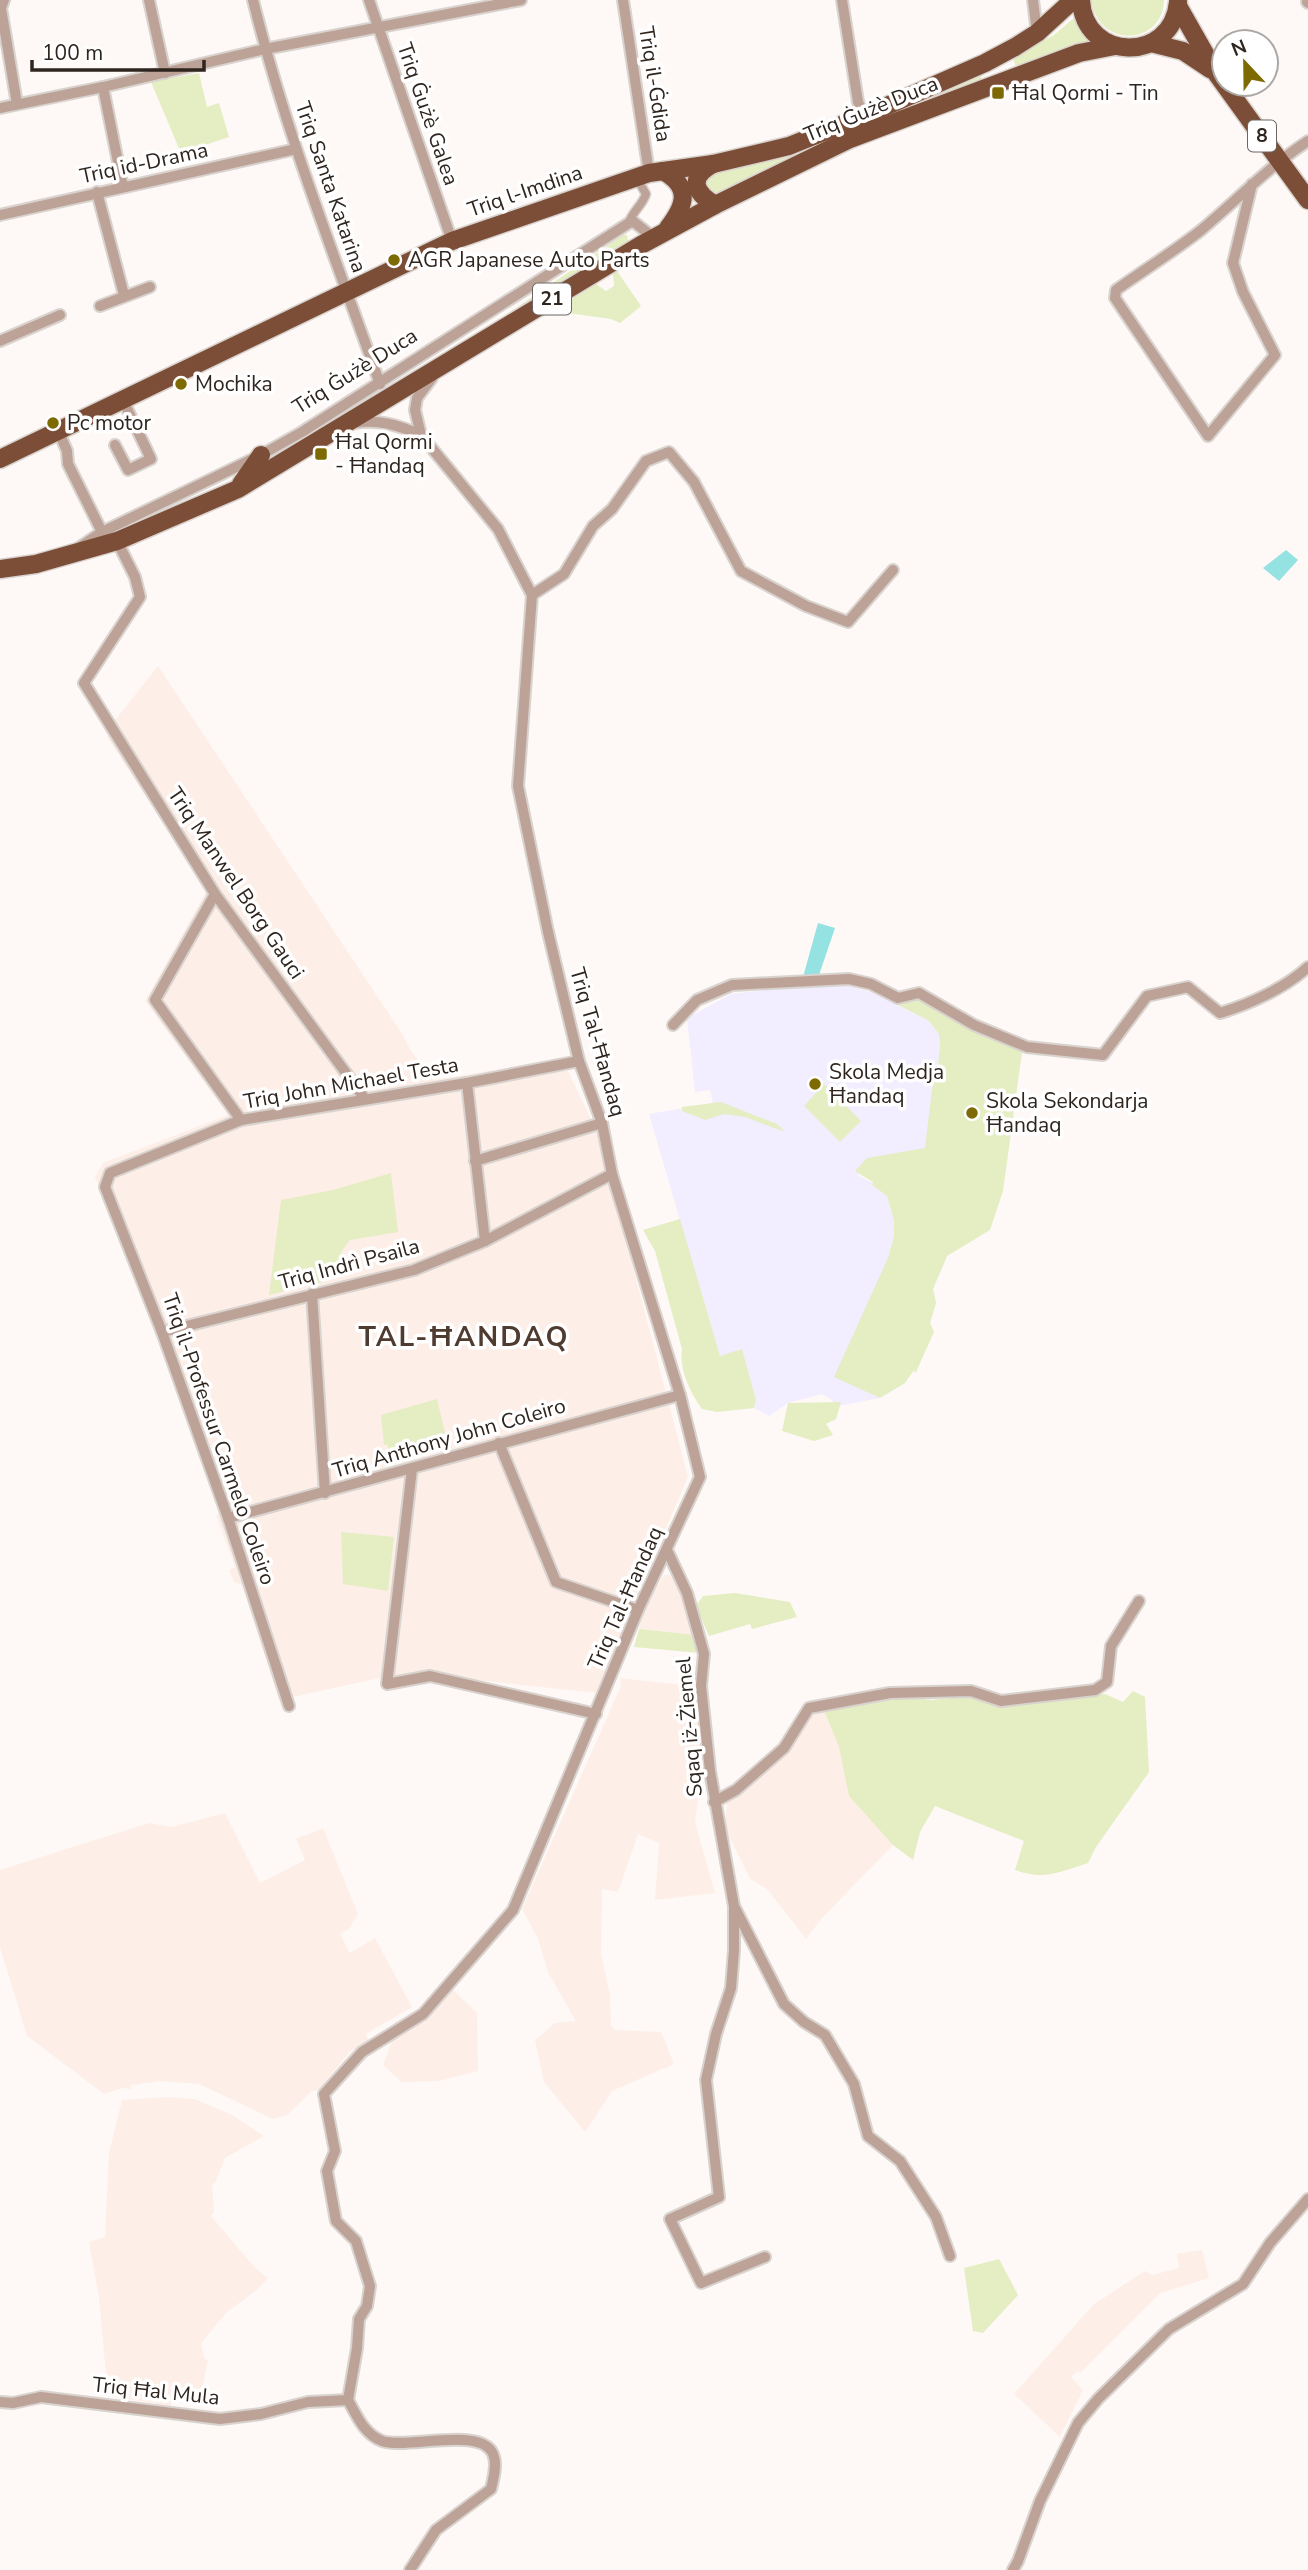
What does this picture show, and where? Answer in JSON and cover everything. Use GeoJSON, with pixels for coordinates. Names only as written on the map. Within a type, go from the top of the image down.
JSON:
{"type":"FeatureCollection","features":[{"type":"Feature","properties":{"kind":"highway","name":"Triq l-Imdina"},"geometry":{"type":"LineString","coordinates":[[0,459],[452,241],[650,174],[713,164],[789,146],[864,116],[985,63],[1037,33],[1073,0]]}},
{"type":"Feature","properties":{"kind":"highway"},"geometry":{"type":"LineString","coordinates":[[1081,0],[1088,26],[1100,38],[1115,46]]}},
{"type":"Feature","properties":{"kind":"highway","name":"8"},"geometry":{"type":"LineString","coordinates":[[1152,43],[1170,27],[1178,3]]}},
{"type":"Feature","properties":{"kind":"highway","name":"8"},"geometry":{"type":"LineString","coordinates":[[1178,3],[1210,62]]}},
{"type":"Feature","properties":{"kind":"highway","name":"8"},"geometry":{"type":"LineString","coordinates":[[1115,46],[1127,48],[1152,43],[1184,51],[1210,69]]}},
{"type":"Feature","properties":{"kind":"highway","name":"Triq Ġużè Duca"},"geometry":{"type":"LineString","coordinates":[[0,569],[36,564],[70,555],[109,536],[238,489],[660,234],[715,205],[850,139],[1079,53],[1115,46]]}},
{"type":"Feature","properties":{"kind":"highway","name":"8"},"geometry":{"type":"LineString","coordinates":[[1234,98],[1308,201]]}},
{"type":"Feature","properties":{"kind":"highway"},"geometry":{"type":"LineString","coordinates":[[713,164],[701,170],[697,176],[697,184],[703,197],[715,205]]}},
{"type":"Feature","properties":{"kind":"highway"},"geometry":{"type":"LineString","coordinates":[[650,174],[678,181],[683,194],[678,215],[660,234]]}},
{"type":"Feature","properties":{"kind":"highway"},"geometry":{"type":"LineString","coordinates":[[238,489],[261,455]]}},
{"type":"Feature","properties":{"kind":"street"},"geometry":{"type":"LineString","coordinates":[[4,0],[1,8],[17,104]]}},
{"type":"Feature","properties":{"kind":"street"},"geometry":{"type":"LineString","coordinates":[[149,0],[165,73]]}},
{"type":"Feature","properties":{"kind":"street","name":"Triq Santa Katarina"},"geometry":{"type":"LineString","coordinates":[[253,0],[296,149],[380,384]]}},
{"type":"Feature","properties":{"kind":"street","name":"Triq Ġużè Galea"},"geometry":{"type":"LineString","coordinates":[[369,0],[452,241]]}},
{"type":"Feature","properties":{"kind":"street"},"geometry":{"type":"LineString","coordinates":[[0,108],[103,88],[265,49],[521,0]]}},
{"type":"Feature","properties":{"kind":"street","name":"Triq il-Ġdida"},"geometry":{"type":"LineString","coordinates":[[623,0],[650,174]]}},
{"type":"Feature","properties":{"kind":"street"},"geometry":{"type":"LineString","coordinates":[[842,0],[858,102],[864,116]]}},
{"type":"Feature","properties":{"kind":"street"},"geometry":{"type":"LineString","coordinates":[[1033,0],[1037,33]]}},
{"type":"Feature","properties":{"kind":"street"},"geometry":{"type":"LineString","coordinates":[[103,88],[123,187]]}},
{"type":"Feature","properties":{"kind":"street"},"geometry":{"type":"LineString","coordinates":[[1252,184],[1233,263],[1243,292],[1275,355],[1208,436],[1115,298],[1116,290],[1199,231],[1252,184],[1280,160],[1308,141]]}},
{"type":"Feature","properties":{"kind":"street","name":"Triq id-Drama"},"geometry":{"type":"LineString","coordinates":[[0,215],[296,149]]}},
{"type":"Feature","properties":{"kind":"street"},"geometry":{"type":"LineString","coordinates":[[650,174],[642,206],[630,218],[629,223],[660,234]]}},
{"type":"Feature","properties":{"kind":"street"},"geometry":{"type":"LineString","coordinates":[[97,192],[124,295]]}},
{"type":"Feature","properties":{"kind":"street","name":"Triq Ġużè Duca"},"geometry":{"type":"LineString","coordinates":[[109,536],[261,455],[380,384],[629,223]]}},
{"type":"Feature","properties":{"kind":"street"},"geometry":{"type":"LineString","coordinates":[[100,306],[150,286]]}},
{"type":"Feature","properties":{"kind":"street"},"geometry":{"type":"LineString","coordinates":[[0,341],[60,315]]}},
{"type":"Feature","properties":{"kind":"street"},"geometry":{"type":"LineString","coordinates":[[446,363],[424,386],[417,398],[415,410],[421,435],[498,529],[532,595],[564,574],[593,527],[612,509],[646,461],[669,453],[694,482],[741,571],[806,606],[848,622],[893,570]]}},
{"type":"Feature","properties":{"kind":"street"},"geometry":{"type":"LineString","coordinates":[[115,445],[128,470],[151,459],[123,400]]}},
{"type":"Feature","properties":{"kind":"street"},"geometry":{"type":"LineString","coordinates":[[347,424],[371,420],[389,423],[421,435]]}},
{"type":"Feature","properties":{"kind":"street"},"geometry":{"type":"LineString","coordinates":[[58,430],[68,464],[109,536]]}},
{"type":"Feature","properties":{"kind":"street","name":"Triq Manwel Borg Gauci"},"geometry":{"type":"LineString","coordinates":[[109,536],[135,577],[140,597],[84,683],[215,894],[365,1099]]}},
{"type":"Feature","properties":{"kind":"street","name":"Triq Tal-Ħandaq"},"geometry":{"type":"LineString","coordinates":[[348,2400],[359,2319],[367,2306],[370,2286],[356,2241],[336,2221],[327,2171],[335,2151],[324,2094],[362,2052],[423,2014],[513,1910],[597,1714],[638,1610],[699,1477],[680,1395],[612,1174],[602,1123],[579,1061],[548,932],[518,786],[532,595]]}},
{"type":"Feature","properties":{"kind":"street"},"geometry":{"type":"LineString","coordinates":[[215,894],[155,1000],[241,1120]]}},
{"type":"Feature","properties":{"kind":"street"},"geometry":{"type":"LineString","coordinates":[[673,1026],[697,1000],[732,985],[849,979],[871,984],[898,998],[919,993],[974,1025],[1027,1047],[1103,1055],[1147,996],[1188,987],[1220,1013],[1242,1007],[1299,975],[1308,967]]}},
{"type":"Feature","properties":{"kind":"street","name":"Triq John Michael Testa"},"geometry":{"type":"LineString","coordinates":[[105,1187],[110,1173],[241,1120],[467,1083],[579,1061]]}},
{"type":"Feature","properties":{"kind":"street"},"geometry":{"type":"LineString","coordinates":[[467,1083],[485,1241]]}},
{"type":"Feature","properties":{"kind":"street"},"geometry":{"type":"LineString","coordinates":[[475,1161],[602,1123]]}},
{"type":"Feature","properties":{"kind":"street","name":"Triq Indrì Psaila"},"geometry":{"type":"LineString","coordinates":[[162,1332],[414,1270],[485,1241],[612,1174]]}},
{"type":"Feature","properties":{"kind":"street","name":"Triq il-Professur Carmelo Coleiro"},"geometry":{"type":"LineString","coordinates":[[105,1187],[162,1332],[228,1518],[289,1706]]}},
{"type":"Feature","properties":{"kind":"street"},"geometry":{"type":"LineString","coordinates":[[312,1294],[325,1493]]}},
{"type":"Feature","properties":{"kind":"street","name":"Triq Anthony John Coleiro"},"geometry":{"type":"LineString","coordinates":[[228,1518],[680,1395]]}},
{"type":"Feature","properties":{"kind":"street"},"geometry":{"type":"LineString","coordinates":[[499,1443],[556,1582],[638,1610]]}},
{"type":"Feature","properties":{"kind":"street"},"geometry":{"type":"LineString","coordinates":[[412,1469],[387,1684],[430,1676],[597,1714]]}},
{"type":"Feature","properties":{"kind":"street","name":"Sqaq iż-Żiemel"},"geometry":{"type":"LineString","coordinates":[[667,1550],[687,1593],[704,1654],[701,1686],[715,1802],[734,1906]]}},
{"type":"Feature","properties":{"kind":"street"},"geometry":{"type":"LineString","coordinates":[[715,1802],[736,1790],[784,1748],[808,1708],[890,1693],[971,1691],[1001,1701],[1095,1690],[1107,1682],[1111,1646],[1139,1601]]}},
{"type":"Feature","properties":{"kind":"street"},"geometry":{"type":"LineString","coordinates":[[734,1906],[784,2004],[804,2022],[825,2035],[854,2084],[868,2136],[900,2161],[936,2217],[950,2256]]}},
{"type":"Feature","properties":{"kind":"street"},"geometry":{"type":"LineString","coordinates":[[734,1906],[731,1988],[716,2034],[706,2080],[719,2197],[670,2219],[701,2283],[765,2257]]}},
{"type":"Feature","properties":{"kind":"street"},"geometry":{"type":"LineString","coordinates":[[1013,2570],[1040,2501],[1078,2423],[1098,2399],[1169,2329],[1243,2284],[1270,2243],[1308,2199]]}},
{"type":"Feature","properties":{"kind":"street","name":"Triq Ħal Mula"},"geometry":{"type":"LineString","coordinates":[[0,2402],[13,2403],[41,2396],[220,2419],[261,2414],[308,2402],[348,2400]]}},
{"type":"Feature","properties":{"kind":"street"},"geometry":{"type":"LineString","coordinates":[[348,2400],[367,2432],[384,2442],[476,2440],[492,2451],[495,2459],[491,2489],[436,2530],[410,2570]]}},
{"type":"Feature","properties":{"kind":"shaded area"},"geometry":{"type":"Polygon","coordinates":[[[158,666],[433,1080],[562,1059],[598,1133],[688,1477],[596,1693],[485,1681],[380,1678],[279,1700],[242,1585],[234,1582],[229,1570],[235,1567],[216,1515],[224,1511],[95,1177],[103,1163],[228,1115],[145,1001],[207,890],[107,737],[116,719],[158,666]]]}},
{"type":"Feature","properties":{"kind":"shaded area"},"geometry":{"type":"Polygon","coordinates":[[[821,984],[848,985],[872,993],[929,1021],[939,1034],[937,1078],[925,1148],[857,1175],[873,1183],[872,1185],[887,1196],[894,1221],[894,1236],[888,1258],[947,1256],[933,1289],[936,1303],[930,1323],[934,1332],[905,1383],[880,1398],[834,1407],[832,1400],[822,1394],[788,1403],[769,1416],[754,1408],[756,1400],[741,1349],[720,1357],[649,1114],[713,1103],[710,1090],[695,1092],[687,1018],[731,994],[821,984]]]}},
{"type":"Feature","properties":{"kind":"shaded area"},"geometry":{"type":"Polygon","coordinates":[[[664,1575],[670,1575],[677,1582],[696,1635],[639,1629],[646,1605],[664,1575]]]}},
{"type":"Feature","properties":{"kind":"shaded area"},"geometry":{"type":"Polygon","coordinates":[[[620,1678],[692,1686],[703,1763],[695,1822],[715,1893],[655,1900],[659,1843],[638,1834],[618,1892],[602,1889],[601,1953],[610,1995],[611,2026],[615,2030],[661,2032],[674,2064],[612,2091],[585,2132],[544,2082],[535,2040],[555,2023],[576,2021],[548,1972],[538,1939],[522,1909],[621,1686],[620,1678]]]}},
{"type":"Feature","properties":{"kind":"shaded area"},"geometry":{"type":"Polygon","coordinates":[[[823,1708],[839,1747],[893,1845],[822,1918],[806,1939],[767,1889],[750,1879],[725,1828],[727,1803],[790,1748],[807,1716],[823,1708]]]}},
{"type":"Feature","properties":{"kind":"shaded area"},"geometry":{"type":"Polygon","coordinates":[[[225,1813],[260,1883],[305,1860],[296,1839],[323,1828],[358,1914],[349,1929],[340,1934],[350,1953],[375,1938],[412,2007],[366,2034],[369,2041],[350,2052],[318,2090],[312,2091],[287,2115],[273,2119],[199,2084],[161,2081],[131,2085],[131,2089],[122,2088],[104,2094],[27,2036],[0,1947],[0,1870],[149,1823],[172,1827],[225,1813]]]}},
{"type":"Feature","properties":{"kind":"shaded area"},"geometry":{"type":"Polygon","coordinates":[[[450,1987],[477,2013],[478,2071],[438,2081],[402,2082],[383,2065],[394,2036],[450,1987]]]}},
{"type":"Feature","properties":{"kind":"shaded area"},"geometry":{"type":"Polygon","coordinates":[[[167,2097],[195,2099],[232,2115],[264,2136],[225,2158],[215,2183],[212,2184],[214,2212],[211,2216],[255,2268],[268,2278],[257,2290],[227,2312],[201,2343],[204,2357],[208,2361],[199,2402],[180,2400],[172,2402],[171,2406],[108,2396],[99,2298],[89,2242],[105,2237],[109,2153],[122,2100],[167,2097]]]}},
{"type":"Feature","properties":{"kind":"shaded area"},"geometry":{"type":"Polygon","coordinates":[[[1202,2250],[1209,2278],[1160,2293],[1080,2373],[1078,2371],[1071,2377],[1083,2390],[1060,2437],[1014,2394],[1094,2304],[1145,2271],[1152,2275],[1179,2268],[1177,2254],[1202,2250]]]}},
{"type":"Feature","properties":{"kind":"green space"},"geometry":{"type":"Polygon","coordinates":[[[1091,0],[1164,0],[1161,15],[1153,26],[1143,33],[1130,36],[1117,34],[1106,27],[1096,16],[1091,0]]]}},
{"type":"Feature","properties":{"kind":"green space"},"geometry":{"type":"Polygon","coordinates":[[[1074,18],[1081,32],[1090,41],[1016,67],[1013,58],[1054,35],[1074,18]]]}},
{"type":"Feature","properties":{"kind":"green space"},"geometry":{"type":"Polygon","coordinates":[[[199,73],[207,107],[219,103],[229,137],[181,153],[151,82],[199,73]]]}},
{"type":"Feature","properties":{"kind":"green space"},"geometry":{"type":"Polygon","coordinates":[[[981,75],[982,80],[857,127],[719,194],[706,188],[704,183],[710,172],[897,110],[981,75]]]}},
{"type":"Feature","properties":{"kind":"green space"},"geometry":{"type":"Polygon","coordinates":[[[623,235],[627,235],[628,241],[494,323],[623,235]]]}},
{"type":"Feature","properties":{"kind":"green space"},"geometry":{"type":"Polygon","coordinates":[[[617,271],[641,306],[620,323],[611,319],[553,311],[596,284],[606,291],[614,286],[613,274],[617,271]]]}},
{"type":"Feature","properties":{"kind":"green space","name":"Skola Sekondarja Ħandaq"},"geometry":{"type":"Polygon","coordinates":[[[921,997],[945,1013],[1022,1052],[1003,1191],[990,1230],[947,1256],[933,1289],[936,1303],[930,1323],[934,1332],[916,1372],[914,1370],[905,1383],[880,1398],[834,1377],[888,1258],[894,1236],[894,1221],[887,1196],[872,1185],[873,1182],[855,1171],[867,1158],[925,1148],[932,1089],[937,1075],[939,1034],[929,1021],[896,1004],[921,997]]]}},
{"type":"Feature","properties":{"kind":"green space"},"geometry":{"type":"Polygon","coordinates":[[[824,1084],[861,1121],[840,1142],[804,1106],[824,1084]]]}},
{"type":"Feature","properties":{"kind":"green space"},"geometry":{"type":"Polygon","coordinates":[[[721,1102],[777,1124],[785,1132],[745,1117],[724,1114],[705,1120],[682,1111],[682,1107],[721,1102]]]}},
{"type":"Feature","properties":{"kind":"green space"},"geometry":{"type":"Polygon","coordinates":[[[391,1173],[398,1232],[350,1240],[341,1252],[342,1268],[323,1282],[269,1295],[281,1200],[333,1190],[391,1173]]]}},
{"type":"Feature","properties":{"kind":"green space"},"geometry":{"type":"Polygon","coordinates":[[[680,1219],[720,1356],[742,1349],[756,1400],[754,1408],[717,1412],[702,1409],[686,1380],[682,1349],[655,1251],[643,1230],[680,1219]]]}},
{"type":"Feature","properties":{"kind":"green space"},"geometry":{"type":"Polygon","coordinates":[[[437,1399],[448,1446],[388,1467],[388,1445],[384,1445],[381,1415],[437,1399]]]}},
{"type":"Feature","properties":{"kind":"green space"},"geometry":{"type":"Polygon","coordinates":[[[841,1402],[836,1419],[826,1424],[833,1435],[814,1441],[782,1431],[788,1403],[841,1402]]]}},
{"type":"Feature","properties":{"kind":"green space"},"geometry":{"type":"Polygon","coordinates":[[[341,1532],[394,1537],[388,1591],[343,1584],[341,1532]]]}},
{"type":"Feature","properties":{"kind":"green space"},"geometry":{"type":"Polygon","coordinates":[[[735,1593],[790,1602],[797,1617],[752,1629],[750,1624],[709,1636],[696,1606],[703,1596],[735,1593]]]}},
{"type":"Feature","properties":{"kind":"green space"},"geometry":{"type":"Polygon","coordinates":[[[639,1629],[696,1635],[700,1653],[634,1647],[639,1629]]]}},
{"type":"Feature","properties":{"kind":"green space"},"geometry":{"type":"Polygon","coordinates":[[[1133,1691],[1145,1697],[1149,1772],[1096,1847],[1088,1863],[1043,1875],[1015,1870],[1024,1841],[935,1806],[920,1832],[913,1860],[893,1845],[849,1796],[839,1747],[823,1708],[904,1696],[931,1700],[969,1696],[999,1706],[1105,1694],[1123,1702],[1133,1691]]]}},
{"type":"Feature","properties":{"kind":"green space"},"geometry":{"type":"Polygon","coordinates":[[[999,2259],[1018,2295],[983,2333],[973,2331],[964,2268],[999,2259]]]}},
{"type":"Feature","properties":{"kind":"water"},"geometry":{"type":"Polygon","coordinates":[[[1286,550],[1298,560],[1279,581],[1263,568],[1286,550]]]}},
{"type":"Feature","properties":{"kind":"water"},"geometry":{"type":"Polygon","coordinates":[[[818,923],[835,928],[819,975],[803,977],[818,923]]]}},
{"type":"Feature","properties":{"kind":"place","name":"Ħal Qormi - Tin"},"geometry":{"type":"Point","coordinates":[998,93]}},
{"type":"Feature","properties":{"kind":"place","name":"AGR Japanese Auto Parts"},"geometry":{"type":"Point","coordinates":[394,260]}},
{"type":"Feature","properties":{"kind":"place","name":"Mochika"},"geometry":{"type":"Point","coordinates":[181,384]}},
{"type":"Feature","properties":{"kind":"place","name":"Pc motor"},"geometry":{"type":"Point","coordinates":[53,423]}},
{"type":"Feature","properties":{"kind":"place","name":"Ħal Qormi - Ħandaq"},"geometry":{"type":"Point","coordinates":[321,454]}},
{"type":"Feature","properties":{"kind":"place","name":"Skola Medja Ħandaq"},"geometry":{"type":"Point","coordinates":[815,1084]}},
{"type":"Feature","properties":{"kind":"place","name":"Skola Sekondarja Ħandaq"},"geometry":{"type":"Point","coordinates":[972,1113]}},
{"type":"Feature","properties":{"kind":"district","name":"TAL-ĦANDAQ"},"geometry":{"type":"Point","coordinates":[464,1337]}}]}
